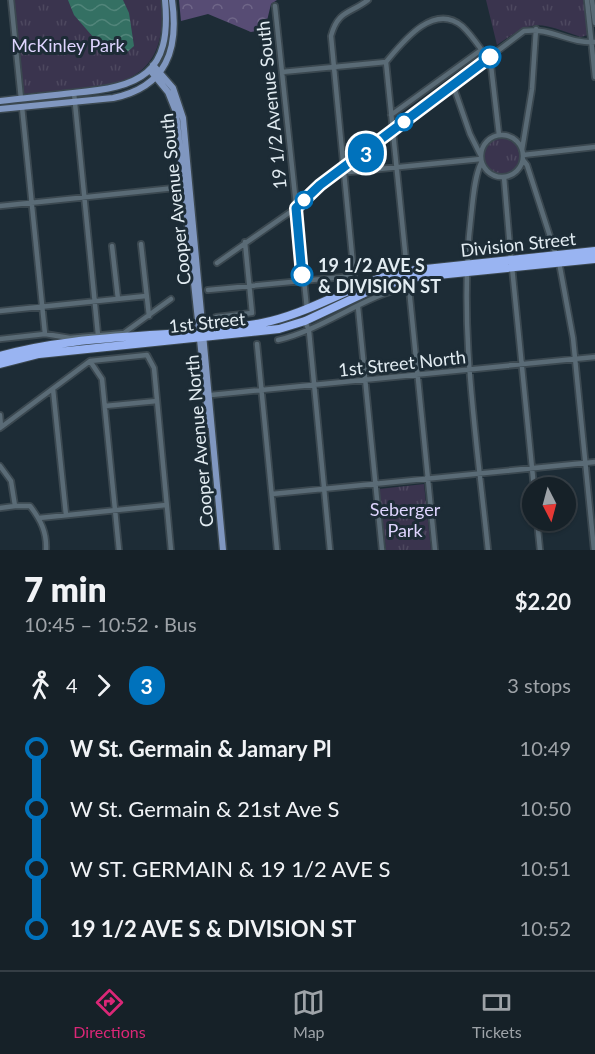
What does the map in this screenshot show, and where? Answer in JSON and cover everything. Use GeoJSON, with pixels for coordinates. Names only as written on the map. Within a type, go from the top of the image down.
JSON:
{"type":"FeatureCollection","features":[{"type":"Feature","properties":{"kind":"highway","name":"Division Street"},"geometry":{"type":"LineString","coordinates":[[558,259],[595,252]]}},
{"type":"Feature","properties":{"kind":"highway","name":"Division Street"},"geometry":{"type":"LineString","coordinates":[[408,279],[466,268],[512,263],[595,259]]}},
{"type":"Feature","properties":{"kind":"highway","name":"1st Street"},"geometry":{"type":"LineString","coordinates":[[0,356],[45,346],[268,330],[305,321],[369,291],[408,279]]}},
{"type":"Feature","properties":{"kind":"highway","name":"1st Street"},"geometry":{"type":"LineString","coordinates":[[0,364],[39,354],[201,334],[261,323],[307,309],[366,283],[408,279]]}},
{"type":"Feature","properties":{"kind":"main road"},"geometry":{"type":"LineString","coordinates":[[0,101],[121,87],[152,67],[166,36],[165,0]]}},
{"type":"Feature","properties":{"kind":"main road"},"geometry":{"type":"LineString","coordinates":[[143,87],[158,73],[174,44],[173,0]]}},
{"type":"Feature","properties":{"kind":"main road","name":"Cooper Avenue South"},"geometry":{"type":"LineString","coordinates":[[152,67],[176,94],[183,118],[201,334]]}},
{"type":"Feature","properties":{"kind":"main road"},"geometry":{"type":"LineString","coordinates":[[158,73],[176,112],[212,440]]}},
{"type":"Feature","properties":{"kind":"main road"},"geometry":{"type":"LineString","coordinates":[[0,110],[124,96],[157,83],[165,86]]}},
{"type":"Feature","properties":{"kind":"main road","name":"Cooper Avenue North"},"geometry":{"type":"LineString","coordinates":[[201,334],[211,395],[212,440],[223,550]]}},
{"type":"Feature","properties":{"kind":"street"},"geometry":{"type":"LineString","coordinates":[[11,0],[21,99]]}},
{"type":"Feature","properties":{"kind":"street"},"geometry":{"type":"LineString","coordinates":[[208,290],[354,276],[332,36],[335,22],[345,12],[368,0]]}},
{"type":"Feature","properties":{"kind":"street"},"geometry":{"type":"LineString","coordinates":[[587,0],[595,77]]}},
{"type":"Feature","properties":{"kind":"street"},"geometry":{"type":"LineString","coordinates":[[592,0],[595,23]]}},
{"type":"Feature","properties":{"kind":"street","name":"19 1/2 Avenue South"},"geometry":{"type":"LineString","coordinates":[[275,6],[302,281],[307,309]]}},
{"type":"Feature","properties":{"kind":"street"},"geometry":{"type":"LineString","coordinates":[[282,72],[386,62],[415,28],[441,19],[460,24],[489,58],[499,135]]}},
{"type":"Feature","properties":{"kind":"street"},"geometry":{"type":"LineString","coordinates":[[217,262],[296,208],[320,185],[524,31],[536,29],[549,31],[579,42],[593,42]]}},
{"type":"Feature","properties":{"kind":"street"},"geometry":{"type":"LineString","coordinates":[[453,85],[470,134],[490,174],[504,177],[516,172],[522,155],[532,89],[536,29]]}},
{"type":"Feature","properties":{"kind":"street"},"geometry":{"type":"LineString","coordinates":[[391,115],[481,50]]}},
{"type":"Feature","properties":{"kind":"street"},"geometry":{"type":"LineString","coordinates":[[386,62],[435,550]]}},
{"type":"Feature","properties":{"kind":"street"},"geometry":{"type":"LineString","coordinates":[[74,93],[98,335]]}},
{"type":"Feature","properties":{"kind":"street"},"geometry":{"type":"LineString","coordinates":[[22,107],[45,334]]}},
{"type":"Feature","properties":{"kind":"street"},"geometry":{"type":"LineString","coordinates":[[488,550],[480,474],[466,268],[481,159],[486,141],[499,135],[513,138],[527,165],[542,204],[558,259],[574,359],[594,550]]}},
{"type":"Feature","properties":{"kind":"street"},"geometry":{"type":"LineString","coordinates":[[522,155],[595,147]]}},
{"type":"Feature","properties":{"kind":"street"},"geometry":{"type":"LineString","coordinates":[[344,169],[349,172],[481,159]]}},
{"type":"Feature","properties":{"kind":"street"},"geometry":{"type":"LineString","coordinates":[[504,177],[533,477]]}},
{"type":"Feature","properties":{"kind":"street"},"geometry":{"type":"LineString","coordinates":[[0,206],[184,187]]}},
{"type":"Feature","properties":{"kind":"street"},"geometry":{"type":"LineString","coordinates":[[216,317],[252,314],[245,242]]}},
{"type":"Feature","properties":{"kind":"street"},"geometry":{"type":"LineString","coordinates":[[141,244],[149,316]]}},
{"type":"Feature","properties":{"kind":"street"},"geometry":{"type":"LineString","coordinates":[[112,246],[118,299]]}},
{"type":"Feature","properties":{"kind":"street"},"geometry":{"type":"LineString","coordinates":[[278,340],[309,331],[408,279]]}},
{"type":"Feature","properties":{"kind":"street"},"geometry":{"type":"LineString","coordinates":[[0,311],[146,296]]}},
{"type":"Feature","properties":{"kind":"street"},"geometry":{"type":"LineString","coordinates":[[0,339],[45,334],[70,338],[130,331],[171,299]]}},
{"type":"Feature","properties":{"kind":"street"},"geometry":{"type":"LineString","coordinates":[[358,307],[382,550]]}},
{"type":"Feature","properties":{"kind":"street"},"geometry":{"type":"LineString","coordinates":[[305,321],[309,331],[330,550]]}},
{"type":"Feature","properties":{"kind":"street"},"geometry":{"type":"LineString","coordinates":[[257,344],[277,550]]}},
{"type":"Feature","properties":{"kind":"street"},"geometry":{"type":"LineString","coordinates":[[1,428],[90,361],[147,355],[153,362],[171,550]]}},
{"type":"Feature","properties":{"kind":"street","name":"1st Street North"},"geometry":{"type":"LineString","coordinates":[[211,395],[595,357]]}},
{"type":"Feature","properties":{"kind":"street"},"geometry":{"type":"LineString","coordinates":[[90,361],[102,379],[119,550]]}},
{"type":"Feature","properties":{"kind":"street"},"geometry":{"type":"LineString","coordinates":[[53,389],[66,515]]}},
{"type":"Feature","properties":{"kind":"street"},"geometry":{"type":"LineString","coordinates":[[105,406],[157,401]]}},
{"type":"Feature","properties":{"kind":"street"},"geometry":{"type":"LineString","coordinates":[[0,415],[1,428]]}},
{"type":"Feature","properties":{"kind":"street"},"geometry":{"type":"LineString","coordinates":[[272,494],[595,462]]}},
{"type":"Feature","properties":{"kind":"street"},"geometry":{"type":"LineString","coordinates":[[0,466],[11,481],[15,506]]}},
{"type":"Feature","properties":{"kind":"street"},"geometry":{"type":"LineString","coordinates":[[39,518],[166,505]]}},
{"type":"Feature","properties":{"kind":"street"},"geometry":{"type":"LineString","coordinates":[[0,508],[30,506],[39,518],[47,538],[46,550]]}},
{"type":"Feature","properties":{"kind":"street"},"geometry":{"type":"LineString","coordinates":[[538,531],[540,550]]}},
{"type":"Feature","properties":{"kind":"green space","name":"McKinley Park"},"geometry":{"type":"Polygon","coordinates":[[[14,0],[161,0],[161,32],[154,55],[141,71],[123,81],[101,87],[24,94],[14,0]]]}},
{"type":"Feature","properties":{"kind":"green space"},"geometry":{"type":"Polygon","coordinates":[[[179,0],[277,0],[271,4],[265,29],[251,32],[208,14],[181,21],[179,0]]]}},
{"type":"Feature","properties":{"kind":"green space"},"geometry":{"type":"Polygon","coordinates":[[[486,0],[584,0],[588,35],[581,37],[538,25],[521,30],[497,45],[486,0]]]}},
{"type":"Feature","properties":{"kind":"green space"},"geometry":{"type":"Polygon","coordinates":[[[502,138],[515,144],[521,157],[515,170],[502,176],[489,170],[483,157],[489,144],[502,138]]]}},
{"type":"Feature","properties":{"kind":"green space","name":"Seberger Park"},"geometry":{"type":"Polygon","coordinates":[[[424,484],[431,550],[386,550],[379,489],[424,484]]]}},
{"type":"Feature","properties":{"kind":"water"},"geometry":{"type":"Polygon","coordinates":[[[68,0],[123,0],[129,13],[134,46],[125,54],[107,53],[74,15],[68,0]]]}},
{"type":"Feature","properties":{"kind":"bus line","name":"3"},"geometry":{"type":"LineString","coordinates":[[302,275],[296,208],[320,185],[490,57]]}},
{"type":"Feature","properties":{"kind":"place","name":"19 1/2 AVE S & DIVISION ST"},"geometry":{"type":"Point","coordinates":[302,275]}}]}
